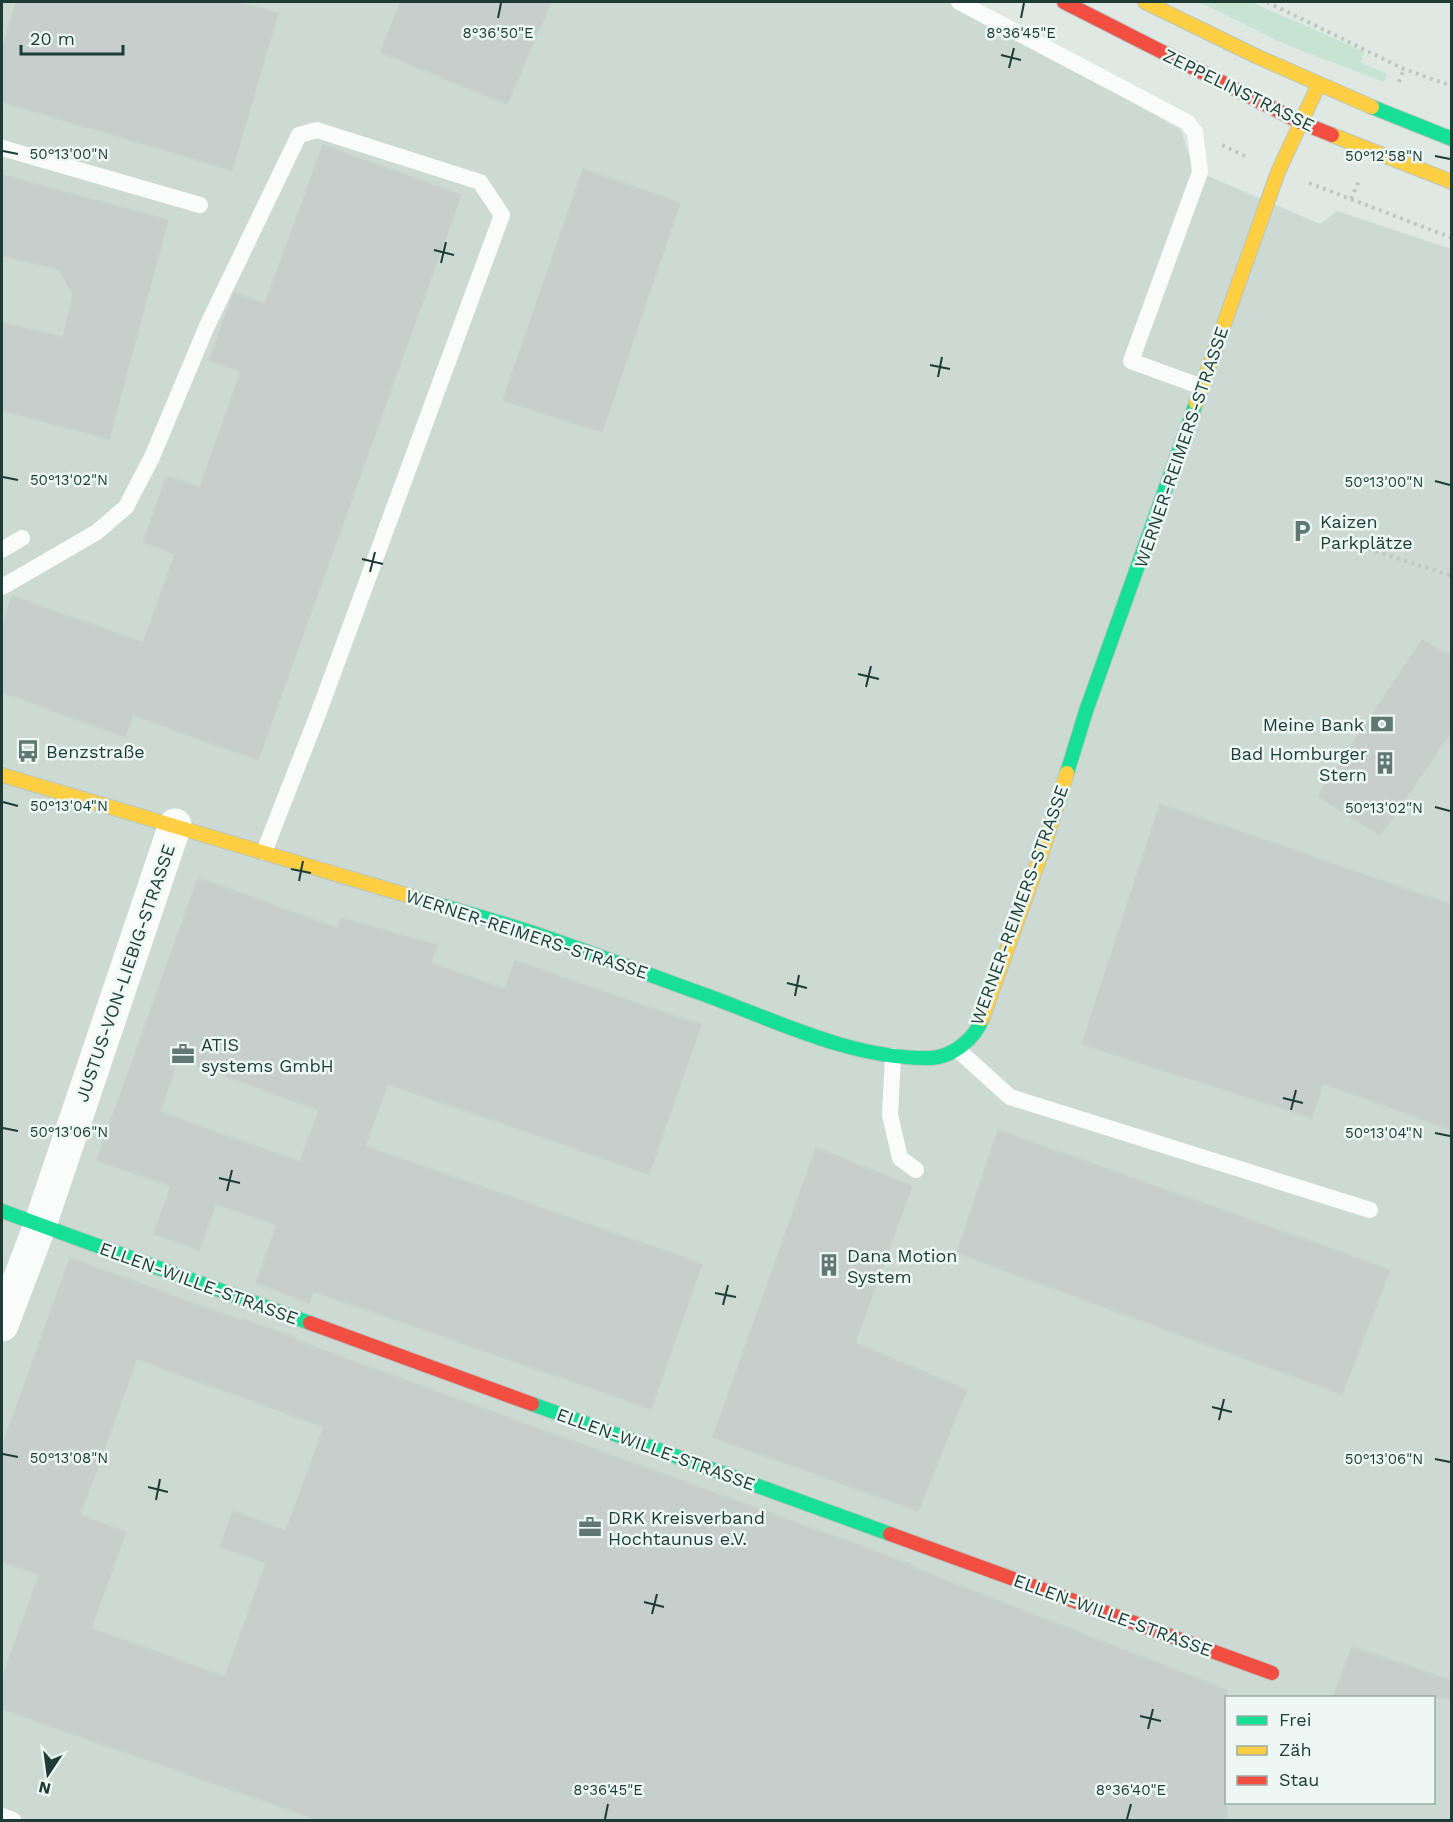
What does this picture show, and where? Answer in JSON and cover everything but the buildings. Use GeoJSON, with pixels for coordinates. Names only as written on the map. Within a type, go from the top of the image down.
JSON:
{"type":"FeatureCollection","features":[{"type":"Feature","properties":{"kind":"street","name":"ZEPPELINSTRASSE"},"geometry":{"type":"LineString","coordinates":[[1064,2],[1300,122],[1452,182]]}},
{"type":"Feature","properties":{"kind":"street","name":"ZEPPELINSTRASSE"},"geometry":{"type":"LineString","coordinates":[[1144,2],[1318,86],[1452,139]]}},
{"type":"Feature","properties":{"kind":"street","name":"WERNER-REIMERS-STRASSE"},"geometry":{"type":"LineString","coordinates":[[175,825],[546,937],[745,1009],[790,1028],[864,1052],[934,1058],[958,1050],[980,1026],[1044,846],[1086,711],[1278,172],[1318,86]]}},
{"type":"Feature","properties":{"kind":"street"},"geometry":{"type":"LineString","coordinates":[[2,775],[175,825]]}},
{"type":"Feature","properties":{"kind":"street","name":"JUSTUS-VON-LIEBIG-STRASSE"},"geometry":{"type":"LineString","coordinates":[[2,1324],[40,1225],[175,825]]}},
{"type":"Feature","properties":{"kind":"street","name":"ELLEN-WILLE-STRASSE"},"geometry":{"type":"LineString","coordinates":[[2,1211],[1272,1672]]}},
{"type":"Feature","properties":{"kind":"lane"},"geometry":{"type":"LineString","coordinates":[[959,2],[1187,122],[1195,132],[1200,172],[1131,361],[1202,387]]}},
{"type":"Feature","properties":{"kind":"lane"},"geometry":{"type":"LineString","coordinates":[[2,587],[97,531],[126,507],[152,457],[207,327],[299,135],[317,130],[480,182],[502,215],[318,714],[264,852]]}},
{"type":"Feature","properties":{"kind":"lane"},"geometry":{"type":"LineString","coordinates":[[2,148],[200,205]]}},
{"type":"Feature","properties":{"kind":"lane"},"geometry":{"type":"LineString","coordinates":[[2,550],[22,538]]}},
{"type":"Feature","properties":{"kind":"lane"},"geometry":{"type":"LineString","coordinates":[[958,1050],[1010,1097],[1370,1210]]}},
{"type":"Feature","properties":{"kind":"lane"},"geometry":{"type":"LineString","coordinates":[[893,1056],[890,1115],[900,1158],[916,1170]]}},
{"type":"Feature","properties":{"kind":"lane"},"geometry":{"type":"LineString","coordinates":[[2,1816],[13,1821]]}},
{"type":"Feature","properties":{"kind":"path"},"geometry":{"type":"LineString","coordinates":[[1266,2],[1404,69],[1452,86]]}},
{"type":"Feature","properties":{"kind":"path"},"geometry":{"type":"LineString","coordinates":[[1195,132],[1278,172],[1452,238]]}},
{"type":"Feature","properties":{"kind":"path"},"geometry":{"type":"LineString","coordinates":[[1351,200],[1358,183]]}},
{"type":"Feature","properties":{"kind":"path"},"geometry":{"type":"LineString","coordinates":[[1347,542],[1452,576]]}},
{"type":"Feature","properties":{"kind":"shaded area"},"geometry":{"type":"Polygon","coordinates":[[[2,2],[960,2],[1181,130],[1194,170],[1320,224],[1337,211],[1451,249],[1451,1820],[2,1820],[2,2]]]}},
{"type":"Feature","properties":{"kind":"green space"},"geometry":{"type":"Polygon","coordinates":[[[1199,2],[1251,2],[1365,52],[1360,62],[1387,74],[1384,82],[1287,45],[1199,2]]]}},
{"type":"Feature","properties":{"kind":"traffic: fast"},"geometry":{"type":"LineString","coordinates":[[1372,107],[1452,139]]}},
{"type":"Feature","properties":{"kind":"traffic: fast"},"geometry":{"type":"LineString","coordinates":[[1067,773],[1086,711],[1196,403]]}},
{"type":"Feature","properties":{"kind":"traffic: fast"},"geometry":{"type":"LineString","coordinates":[[413,897],[531,932],[812,1036],[871,1052],[901,1057],[939,1057],[962,1046],[974,1033],[982,1019]]}},
{"type":"Feature","properties":{"kind":"traffic: fast"},"geometry":{"type":"LineString","coordinates":[[2,1211],[310,1323]]}},
{"type":"Feature","properties":{"kind":"traffic: fast"},"geometry":{"type":"LineString","coordinates":[[532,1404],[890,1534]]}},
{"type":"Feature","properties":{"kind":"traffic: slow"},"geometry":{"type":"LineString","coordinates":[[1145,2],[1258,57],[1372,107]]}},
{"type":"Feature","properties":{"kind":"traffic: slow"},"geometry":{"type":"LineString","coordinates":[[1196,403],[1278,172],[1318,86]]}},
{"type":"Feature","properties":{"kind":"traffic: slow"},"geometry":{"type":"LineString","coordinates":[[1332,135],[1452,182]]}},
{"type":"Feature","properties":{"kind":"traffic: slow"},"geometry":{"type":"LineString","coordinates":[[982,1019],[1044,846],[1067,773]]}},
{"type":"Feature","properties":{"kind":"traffic: slow"},"geometry":{"type":"LineString","coordinates":[[2,775],[413,897]]}},
{"type":"Feature","properties":{"kind":"traffic: jam"},"geometry":{"type":"LineString","coordinates":[[1064,2],[1300,122],[1332,135]]}},
{"type":"Feature","properties":{"kind":"traffic: jam"},"geometry":{"type":"LineString","coordinates":[[310,1323],[532,1404]]}},
{"type":"Feature","properties":{"kind":"traffic: jam"},"geometry":{"type":"LineString","coordinates":[[890,1534],[1272,1673]]}},
{"type":"Feature","properties":{"kind":"place","name":"Kaizen Parkplätze"},"geometry":{"type":"Point","coordinates":[1302,531]}},
{"type":"Feature","properties":{"kind":"place","name":"Meine Bank"},"geometry":{"type":"Point","coordinates":[1382,724]}},
{"type":"Feature","properties":{"kind":"place","name":"Benzstraße"},"geometry":{"type":"Point","coordinates":[28,751]}},
{"type":"Feature","properties":{"kind":"place","name":"Bad Homburger Stern"},"geometry":{"type":"Point","coordinates":[1385,763]}},
{"type":"Feature","properties":{"kind":"place","name":"ATIS systems GmbH"},"geometry":{"type":"Point","coordinates":[183,1054]}},
{"type":"Feature","properties":{"kind":"place","name":"Dana Motion System"},"geometry":{"type":"Point","coordinates":[829,1265]}},
{"type":"Feature","properties":{"kind":"place","name":"DRK Kreisverband Hochtaunus e.V."},"geometry":{"type":"Point","coordinates":[590,1527]}}]}
